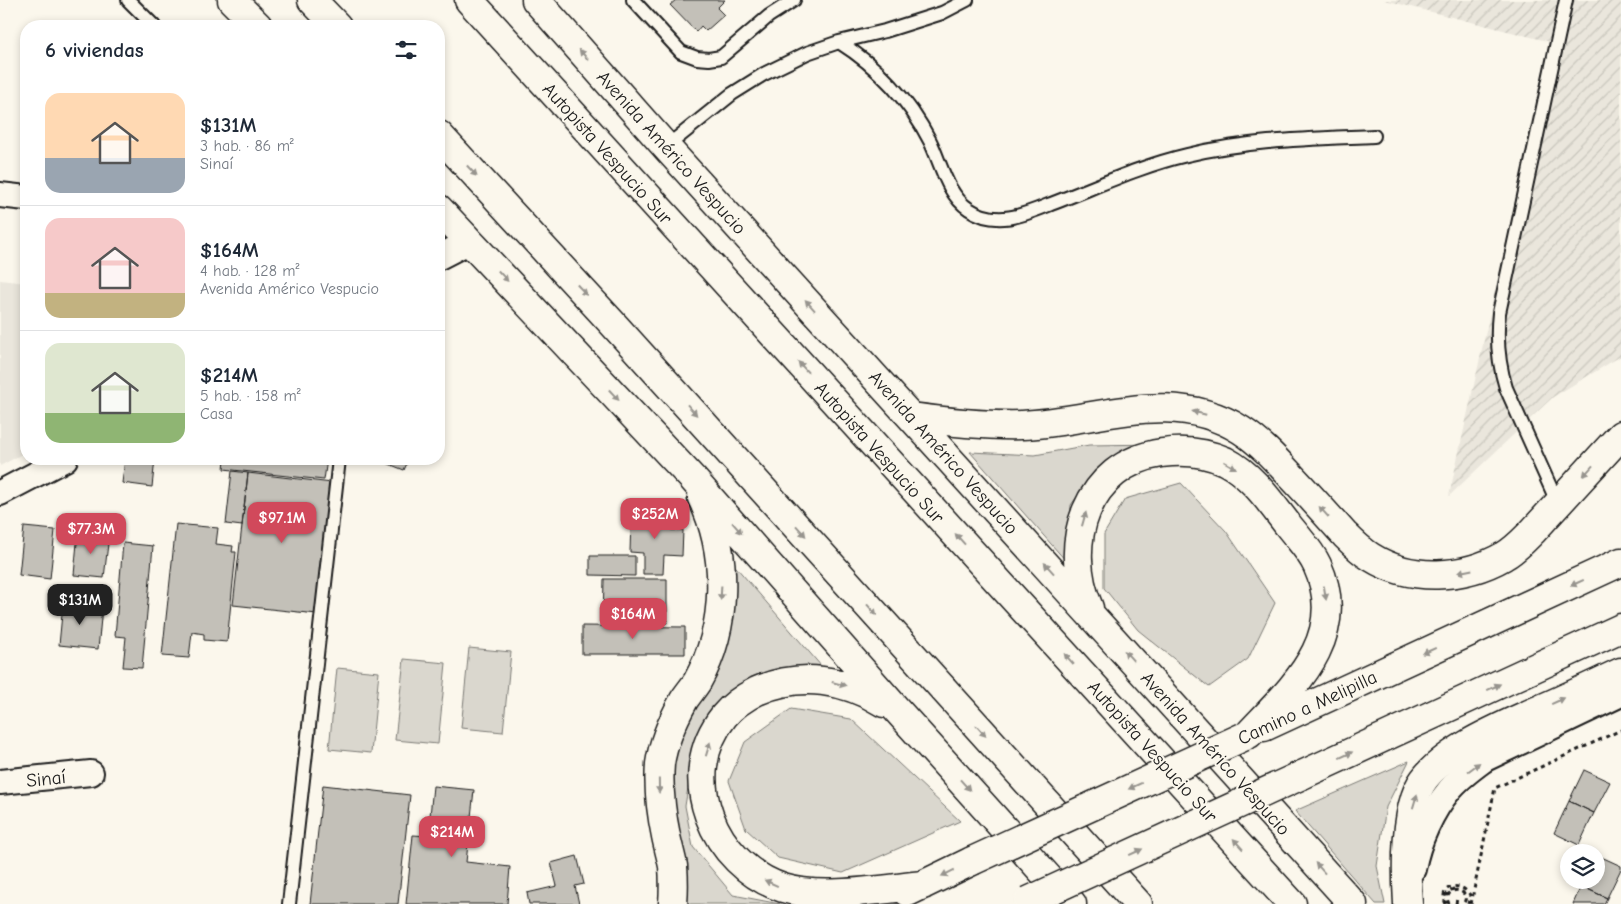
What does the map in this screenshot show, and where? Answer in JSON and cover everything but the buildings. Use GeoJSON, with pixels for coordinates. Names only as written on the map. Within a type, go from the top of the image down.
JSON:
{"type":"FeatureCollection","features":[{"type":"Feature","properties":{"kind":"main road"},"geometry":{"type":"LineString","coordinates":[[232,0],[252,20]]}},
{"type":"Feature","properties":{"kind":"main road"},"geometry":{"type":"LineString","coordinates":[[312,0],[331,20]]}},
{"type":"Feature","properties":{"kind":"main road","name":"Autopista Vespucio Sur"},"geometry":{"type":"LineString","coordinates":[[469,0],[1292,904]]}},
{"type":"Feature","properties":{"kind":"main road","name":"Avenida Américo Vespucio"},"geometry":{"type":"LineString","coordinates":[[536,0],[666,147],[1353,904]]}},
{"type":"Feature","properties":{"kind":"main road"},"geometry":{"type":"LineString","coordinates":[[445,141],[614,324],[1138,904]]}},
{"type":"Feature","properties":{"kind":"main road"},"geometry":{"type":"LineString","coordinates":[[445,215],[693,479],[1072,904]]}},
{"type":"Feature","properties":{"kind":"main road"},"geometry":{"type":"LineString","coordinates":[[912,417],[971,424],[1022,425],[1058,422],[1154,407],[1178,408],[1203,413],[1221,420],[1255,440],[1270,453],[1345,534],[1370,557],[1401,571],[1448,574],[1472,570],[1489,564],[1520,544],[1621,435]]}},
{"type":"Feature","properties":{"kind":"main road"},"geometry":{"type":"LineString","coordinates":[[1093,617],[1084,596],[1079,574],[1078,552],[1080,531],[1086,511],[1095,492],[1104,482],[1126,464],[1154,454],[1170,452],[1206,455],[1224,461],[1237,469],[1264,494],[1307,549],[1323,581],[1327,612],[1321,640],[1305,672],[1290,691],[1246,735]]}},
{"type":"Feature","properties":{"kind":"main road"},"geometry":{"type":"LineString","coordinates":[[673,904],[672,864],[662,818],[660,798],[660,762],[664,744],[673,722],[697,682],[715,638],[721,590],[719,559],[714,531],[705,504],[693,479]]}},
{"type":"Feature","properties":{"kind":"main road","name":"Camino a Melipilla"},"geometry":{"type":"LineString","coordinates":[[884,904],[972,861],[1621,562]]}},
{"type":"Feature","properties":{"kind":"main road"},"geometry":{"type":"LineString","coordinates":[[1025,903],[1621,628]]}},
{"type":"Feature","properties":{"kind":"main road"},"geometry":{"type":"LineString","coordinates":[[1409,903],[1407,860],[1412,812],[1421,784],[1432,771],[1445,759],[1494,731],[1621,672]]}},
{"type":"Feature","properties":{"kind":"main road"},"geometry":{"type":"LineString","coordinates":[[897,710],[877,698],[854,688],[832,682],[796,680],[766,687],[741,700],[718,724],[705,759],[703,793],[707,811],[723,845],[736,860],[752,873],[769,882],[799,892],[829,893],[923,885]]}},
{"type":"Feature","properties":{"kind":"street"},"geometry":{"type":"LineString","coordinates":[[0,195],[20,197]]}},
{"type":"Feature","properties":{"kind":"street"},"geometry":{"type":"LineString","coordinates":[[445,254],[470,240]]}},
{"type":"Feature","properties":{"kind":"street"},"geometry":{"type":"LineString","coordinates":[[0,494],[54,465]]}},
{"type":"Feature","properties":{"kind":"street"},"geometry":{"type":"LineString","coordinates":[[1409,903],[1415,857],[1423,835],[1437,808],[1450,789],[1485,759],[1621,694]]}},
{"type":"Feature","properties":{"kind":"street","name":"Sinaí"},"geometry":{"type":"LineString","coordinates":[[0,782],[92,773]]}},
{"type":"Feature","properties":{"kind":"lane"},"geometry":{"type":"LineString","coordinates":[[128,0],[148,20]]}},
{"type":"Feature","properties":{"kind":"lane"},"geometry":{"type":"LineString","coordinates":[[633,0],[681,52],[697,58],[709,59],[721,57],[769,16],[794,0]]}},
{"type":"Feature","properties":{"kind":"lane"},"geometry":{"type":"LineString","coordinates":[[666,147],[732,94],[764,74],[807,53],[942,13],[967,0]]}},
{"type":"Feature","properties":{"kind":"lane"},"geometry":{"type":"LineString","coordinates":[[1558,504],[1506,388],[1497,349],[1497,330],[1499,313],[1566,0]]}},
{"type":"Feature","properties":{"kind":"lane"},"geometry":{"type":"LineString","coordinates":[[839,42],[856,52],[905,100],[930,142],[950,187],[957,198],[967,208],[979,215],[990,218],[1001,219],[1030,213],[1133,172],[1184,156],[1222,147],[1264,142],[1374,136]]}},
{"type":"Feature","properties":{"kind":"lane"},"geometry":{"type":"LineString","coordinates":[[289,904],[338,465]]}},
{"type":"Feature","properties":{"kind":"path"},"geometry":{"type":"LineString","coordinates":[[1467,904],[1495,788],[1621,730]]}},
{"type":"Feature","properties":{"kind":"path"},"geometry":{"type":"LineString","coordinates":[[1448,903],[1444,898],[1447,890],[1450,887],[1459,886],[1466,889],[1470,895],[1467,904]]}},
{"type":"Feature","properties":{"kind":"path"},"geometry":{"type":"LineString","coordinates":[[1456,904],[1458,898]]}},
{"type":"Feature","properties":{"kind":"shaded area"},"geometry":{"type":"Polygon","coordinates":[[[1384,0],[1621,0],[1621,356],[1553,397],[1449,496],[1551,42],[1384,0]]]}},
{"type":"Feature","properties":{"kind":"shaded area"},"geometry":{"type":"Polygon","coordinates":[[[0,280],[20,282],[20,455],[0,466],[0,280]]]}},
{"type":"Feature","properties":{"kind":"shaded area"},"geometry":{"type":"Polygon","coordinates":[[[1161,444],[1096,470],[1071,505],[1066,561],[970,452],[1035,455],[1089,445],[1161,444]]]}},
{"type":"Feature","properties":{"kind":"shaded area"},"geometry":{"type":"Polygon","coordinates":[[[1181,483],[1226,531],[1275,603],[1248,659],[1209,687],[1138,630],[1104,588],[1104,534],[1125,499],[1181,483]]]}},
{"type":"Feature","properties":{"kind":"shaded area"},"geometry":{"type":"Polygon","coordinates":[[[730,560],[822,667],[779,668],[728,693],[696,738],[685,806],[693,847],[733,895],[780,904],[684,904],[671,775],[675,740],[694,713],[719,666],[733,619],[730,560]]]}},
{"type":"Feature","properties":{"kind":"shaded area"},"geometry":{"type":"Polygon","coordinates":[[[469,648],[511,652],[503,732],[461,728],[469,648]]]}},
{"type":"Feature","properties":{"kind":"shaded area"},"geometry":{"type":"Polygon","coordinates":[[[404,659],[446,663],[438,744],[395,740],[404,659]]]}},
{"type":"Feature","properties":{"kind":"shaded area"},"geometry":{"type":"Polygon","coordinates":[[[337,668],[379,672],[371,753],[329,749],[337,668]]]}},
{"type":"Feature","properties":{"kind":"shaded area"},"geometry":{"type":"Polygon","coordinates":[[[791,709],[851,719],[960,821],[843,873],[778,858],[746,829],[729,781],[745,742],[791,709]]]}},
{"type":"Feature","properties":{"kind":"shaded area"},"geometry":{"type":"Polygon","coordinates":[[[1409,761],[1386,807],[1377,866],[1385,904],[1376,904],[1295,811],[1409,761]]]}}]}
